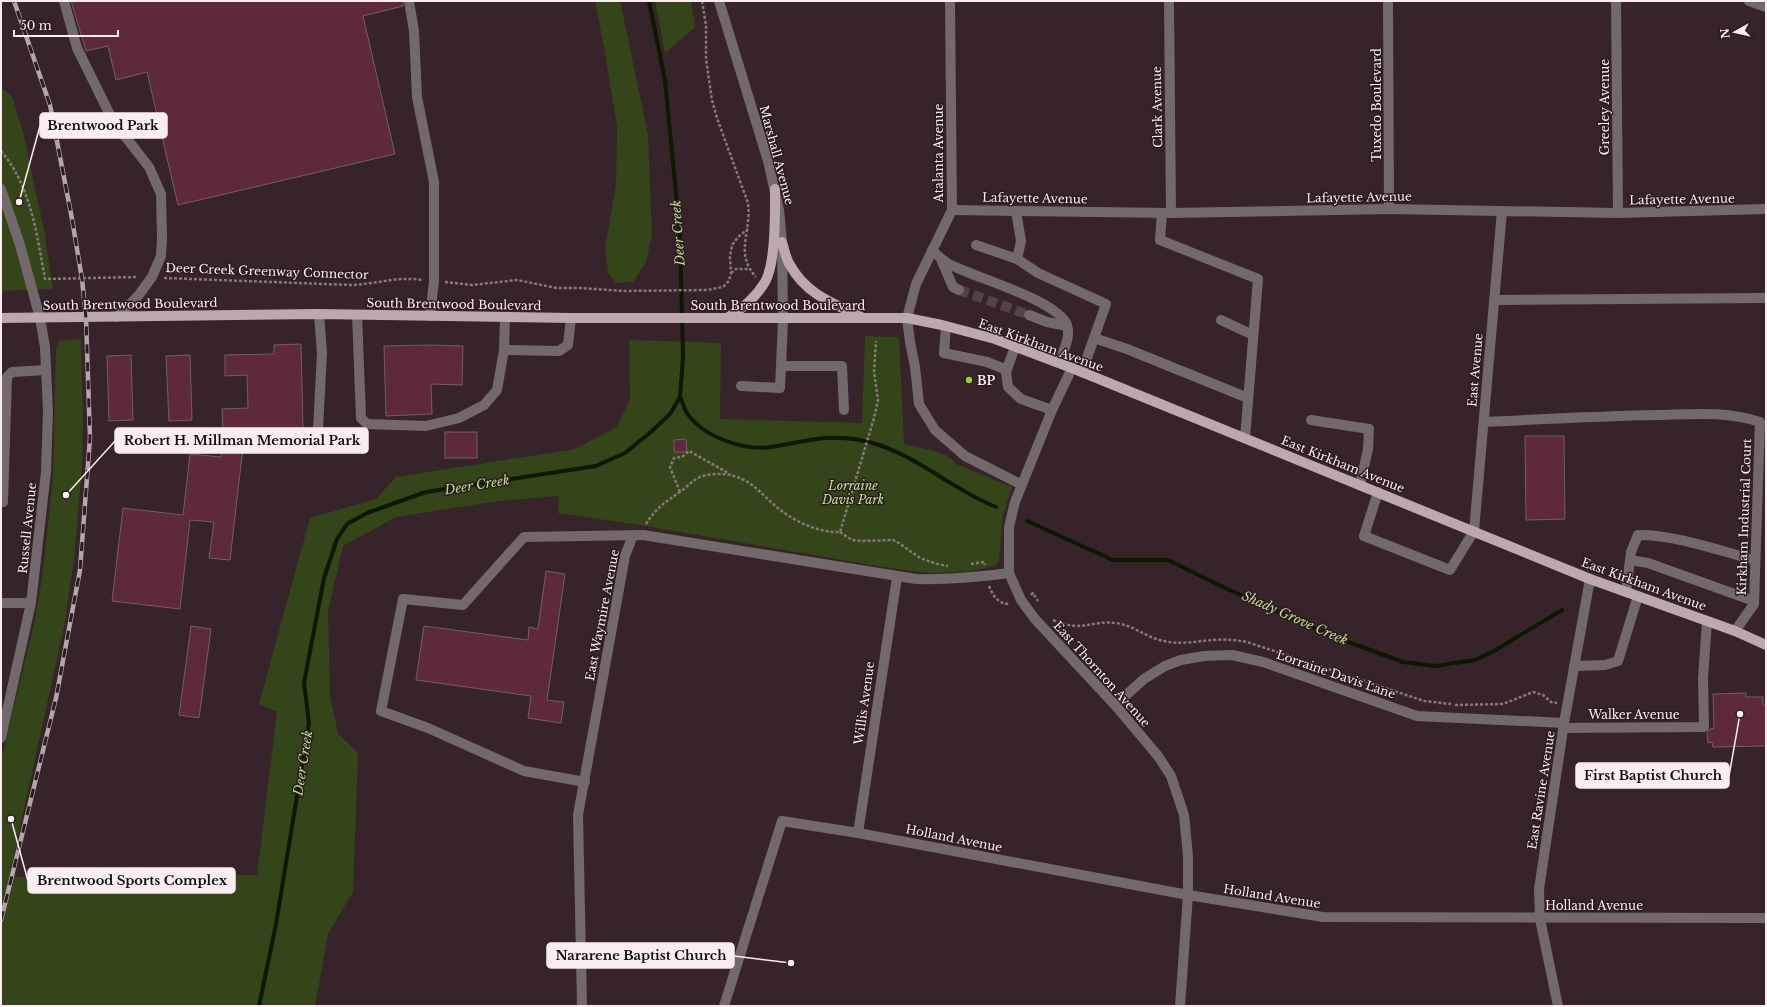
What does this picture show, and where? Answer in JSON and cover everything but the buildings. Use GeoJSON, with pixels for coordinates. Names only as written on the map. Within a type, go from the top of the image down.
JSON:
{"type":"FeatureCollection","features":[{"type":"Feature","properties":{"kind":"main road"},"geometry":{"type":"LineString","coordinates":[[727,318],[740,311],[766,281],[774,239],[775,189]]}},
{"type":"Feature","properties":{"kind":"main road"},"geometry":{"type":"LineString","coordinates":[[782,242],[790,265],[806,287],[822,299],[864,317]]}},
{"type":"Feature","properties":{"kind":"main road","name":"South Brentwood Boulevard"},"geometry":{"type":"LineString","coordinates":[[1,318],[319,314],[571,318],[727,318],[783,320],[864,317],[907,318]]}},
{"type":"Feature","properties":{"kind":"main road","name":"East Kirkham Avenue"},"geometry":{"type":"LineString","coordinates":[[907,318],[946,326],[995,339],[1059,363],[1590,579],[1735,631],[1766,645]]}},
{"type":"Feature","properties":{"kind":"street"},"geometry":{"type":"LineString","coordinates":[[64,1],[77,48],[110,114],[149,167],[161,194],[162,238],[160,256],[152,277],[138,296],[117,317]]}},
{"type":"Feature","properties":{"kind":"street"},"geometry":{"type":"LineString","coordinates":[[409,1],[414,31],[417,97],[434,182],[434,281],[430,316]]}},
{"type":"Feature","properties":{"kind":"street","name":"Marshall Avenue"},"geometry":{"type":"LineString","coordinates":[[719,1],[775,189],[782,242],[783,320],[780,388],[741,386]]}},
{"type":"Feature","properties":{"kind":"street","name":"Atalanta Avenue"},"geometry":{"type":"LineString","coordinates":[[907,318],[916,284],[952,210],[950,1]]}},
{"type":"Feature","properties":{"kind":"street","name":"Clark Avenue"},"geometry":{"type":"LineString","coordinates":[[1168,1],[1166,213],[1160,240],[1258,279],[1253,335]]}},
{"type":"Feature","properties":{"kind":"street","name":"Tuxedo Boulevard"},"geometry":{"type":"LineString","coordinates":[[1388,1],[1390,209]]}},
{"type":"Feature","properties":{"kind":"street","name":"Greeley Avenue"},"geometry":{"type":"LineString","coordinates":[[1616,1],[1618,213]]}},
{"type":"Feature","properties":{"kind":"street"},"geometry":{"type":"LineString","coordinates":[[1749,1],[1766,7]]}},
{"type":"Feature","properties":{"kind":"street","name":"Russell Avenue"},"geometry":{"type":"LineString","coordinates":[[1,189],[20,245],[40,318],[45,347],[48,412],[46,472],[31,603],[1,738]]}},
{"type":"Feature","properties":{"kind":"street","name":"Lafayette Avenue"},"geometry":{"type":"LineString","coordinates":[[952,210],[1166,213],[1390,209],[1618,213],[1766,209]]}},
{"type":"Feature","properties":{"kind":"street","name":"East Avenue"},"geometry":{"type":"LineString","coordinates":[[1474,531],[1502,210]]}},
{"type":"Feature","properties":{"kind":"street"},"geometry":{"type":"LineString","coordinates":[[1016,211],[1021,241],[1017,259]]}},
{"type":"Feature","properties":{"kind":"street"},"geometry":{"type":"LineString","coordinates":[[976,245],[1017,259],[1038,273],[1106,304],[1082,372]]}},
{"type":"Feature","properties":{"kind":"street"},"geometry":{"type":"LineString","coordinates":[[932,250],[950,265],[1047,306],[1062,317],[1067,326],[1068,336],[1059,363]]}},
{"type":"Feature","properties":{"kind":"street"},"geometry":{"type":"LineString","coordinates":[[941,259],[954,287],[959,290]]}},
{"type":"Feature","properties":{"kind":"street"},"geometry":{"type":"LineString","coordinates":[[1494,300],[1766,298]]}},
{"type":"Feature","properties":{"kind":"street"},"geometry":{"type":"LineString","coordinates":[[318,429],[322,353],[319,314]]}},
{"type":"Feature","properties":{"kind":"street"},"geometry":{"type":"LineString","coordinates":[[358,315],[361,418],[367,424],[426,426],[459,418],[484,405],[497,390],[504,350],[505,317]]}},
{"type":"Feature","properties":{"kind":"street"},"geometry":{"type":"LineString","coordinates":[[1029,315],[1047,322],[1067,326]]}},
{"type":"Feature","properties":{"kind":"street"},"geometry":{"type":"LineString","coordinates":[[504,350],[559,350],[568,345],[571,318]]}},
{"type":"Feature","properties":{"kind":"street"},"geometry":{"type":"LineString","coordinates":[[907,318],[919,404],[935,430],[965,456],[1022,484]]}},
{"type":"Feature","properties":{"kind":"street"},"geometry":{"type":"LineString","coordinates":[[1221,320],[1253,335],[1245,438]]}},
{"type":"Feature","properties":{"kind":"street"},"geometry":{"type":"LineString","coordinates":[[946,326],[944,354],[987,362],[1007,370]]}},
{"type":"Feature","properties":{"kind":"street"},"geometry":{"type":"LineString","coordinates":[[1094,338],[1134,352],[1248,398]]}},
{"type":"Feature","properties":{"kind":"street"},"geometry":{"type":"LineString","coordinates":[[1016,347],[1007,370],[1008,387],[1021,399],[1052,410]]}},
{"type":"Feature","properties":{"kind":"street"},"geometry":{"type":"LineString","coordinates":[[781,366],[842,366],[844,410]]}},
{"type":"Feature","properties":{"kind":"street","name":"East Thornton Avenue"},"geometry":{"type":"LineString","coordinates":[[1072,368],[1052,410],[1015,502],[1009,527],[1010,572],[1021,600],[1035,619],[1115,705],[1158,756],[1171,776],[1184,815],[1188,856],[1188,895],[1180,1006]]}},
{"type":"Feature","properties":{"kind":"street"},"geometry":{"type":"LineString","coordinates":[[1,372],[46,370]]}},
{"type":"Feature","properties":{"kind":"street"},"geometry":{"type":"LineString","coordinates":[[3,502],[6,388],[7,377],[12,372]]}},
{"type":"Feature","properties":{"kind":"street","name":"Kirkham Industrial Court"},"geometry":{"type":"LineString","coordinates":[[1484,422],[1592,416],[1718,413],[1744,416],[1760,422],[1754,604],[1735,631]]}},
{"type":"Feature","properties":{"kind":"street"},"geometry":{"type":"LineString","coordinates":[[1311,420],[1369,428],[1368,449],[1360,485]]}},
{"type":"Feature","properties":{"kind":"street"},"geometry":{"type":"LineString","coordinates":[[1378,492],[1364,536],[1450,570],[1474,531]]}},
{"type":"Feature","properties":{"kind":"street"},"geometry":{"type":"LineString","coordinates":[[1626,592],[1631,552],[1638,535],[1646,534],[1686,542],[1755,560]]}},
{"type":"Feature","properties":{"kind":"street"},"geometry":{"type":"LineString","coordinates":[[585,782],[524,771],[428,728],[382,711],[403,599],[463,605],[524,537],[638,535],[896,577],[941,580],[1010,572]]}},
{"type":"Feature","properties":{"kind":"street","name":"East Waymire Avenue"},"geometry":{"type":"LineString","coordinates":[[582,1006],[578,815],[625,556],[638,535]]}},
{"type":"Feature","properties":{"kind":"street"},"geometry":{"type":"LineString","coordinates":[[1630,560],[1648,563],[1754,601]]}},
{"type":"Feature","properties":{"kind":"street","name":"Willis Avenue"},"geometry":{"type":"LineString","coordinates":[[858,833],[896,577]]}},
{"type":"Feature","properties":{"kind":"street","name":"East Ravine Avenue"},"geometry":{"type":"LineString","coordinates":[[1558,1006],[1540,919],[1539,890],[1564,725],[1590,579]]}},
{"type":"Feature","properties":{"kind":"street"},"geometry":{"type":"LineString","coordinates":[[1574,666],[1605,665],[1618,661],[1638,596]]}},
{"type":"Feature","properties":{"kind":"street"},"geometry":{"type":"LineString","coordinates":[[1,603],[31,603]]}},
{"type":"Feature","properties":{"kind":"street","name":"Walker Avenue"},"geometry":{"type":"LineString","coordinates":[[1564,725],[1704,727],[1703,678],[1707,621]]}},
{"type":"Feature","properties":{"kind":"street","name":"Lorraine Davis Lane"},"geometry":{"type":"LineString","coordinates":[[1115,705],[1144,679],[1166,666],[1181,660],[1204,656],[1232,655],[1263,662],[1417,716],[1564,725]]}},
{"type":"Feature","properties":{"kind":"street","name":"Holland Avenue"},"geometry":{"type":"LineString","coordinates":[[724,1006],[782,821],[858,833],[1188,895],[1323,917],[1540,919],[1766,918]]}},
{"type":"Feature","properties":{"kind":"path"},"geometry":{"type":"LineString","coordinates":[[702,1],[706,25],[706,59],[712,100],[746,198],[750,214],[744,253],[748,269],[756,278]]}},
{"type":"Feature","properties":{"kind":"path","name":"Deer Creek Greenway Connector"},"geometry":{"type":"LineString","coordinates":[[1,151],[8,159],[23,186],[38,240],[45,279],[152,277],[352,285],[409,278],[472,285],[517,280],[546,287],[622,291],[707,290],[723,287],[729,281],[731,272]]}},
{"type":"Feature","properties":{"kind":"path"},"geometry":{"type":"LineString","coordinates":[[748,229],[738,237],[732,245],[730,257],[731,272],[736,269],[748,269]]}},
{"type":"Feature","properties":{"kind":"path"},"geometry":{"type":"LineString","coordinates":[[840,532],[878,400],[874,372],[876,341]]}},
{"type":"Feature","properties":{"kind":"path"},"geometry":{"type":"LineString","coordinates":[[680,492],[670,467],[674,458],[682,457],[690,451],[732,475],[752,484],[770,501],[796,520],[810,527],[832,533],[840,532],[852,540],[893,540],[920,558],[937,564],[954,566]]}},
{"type":"Feature","properties":{"kind":"path"},"geometry":{"type":"LineString","coordinates":[[638,535],[658,506],[699,478],[715,474],[732,475]]}},
{"type":"Feature","properties":{"kind":"path"},"geometry":{"type":"LineString","coordinates":[[965,565],[984,562],[985,567]]}},
{"type":"Feature","properties":{"kind":"path"},"geometry":{"type":"LineString","coordinates":[[989,586],[996,599],[1006,604],[1012,604]]}},
{"type":"Feature","properties":{"kind":"green space"},"geometry":{"type":"Polygon","coordinates":[[[595,1],[620,1],[648,134],[652,235],[646,262],[633,282],[616,283],[608,272],[605,248],[616,185],[617,126],[595,1]]]}},
{"type":"Feature","properties":{"kind":"green space"},"geometry":{"type":"Polygon","coordinates":[[[655,1],[691,1],[695,27],[665,53],[655,1]]]}},
{"type":"Feature","properties":{"kind":"green space"},"geometry":{"type":"Polygon","coordinates":[[[1,88],[12,96],[24,136],[44,230],[53,289],[1,291],[1,88]]]}},
{"type":"Feature","properties":{"kind":"green space","name":"Lorraine Davis Park"},"geometry":{"type":"Polygon","coordinates":[[[865,336],[899,337],[904,444],[940,453],[947,456],[956,464],[1012,487],[1003,515],[999,561],[995,566],[972,571],[944,573],[930,573],[883,567],[640,525],[558,513],[559,496],[498,501],[396,517],[343,546],[328,611],[330,695],[338,734],[358,753],[353,892],[328,934],[315,1006],[1,1006],[1,760],[35,620],[43,571],[53,476],[56,348],[59,341],[81,339],[83,420],[82,467],[74,560],[64,627],[9,877],[173,877],[175,875],[257,875],[277,712],[259,704],[310,518],[376,499],[396,477],[575,449],[617,427],[630,399],[629,340],[721,343],[720,419],[862,423],[865,336]]]}},
{"type":"Feature","properties":{"kind":"waterway","name":"Deer Creek"},"geometry":{"type":"LineString","coordinates":[[259,1006],[276,924],[309,723],[304,683],[324,578],[337,539],[347,524],[367,513],[426,492],[596,466],[625,453],[651,432],[670,414],[680,397],[683,357],[680,235],[665,80],[649,1]]}},
{"type":"Feature","properties":{"kind":"waterway","name":"Shady Grove Creek"},"geometry":{"type":"LineString","coordinates":[[680,397],[686,411],[694,422],[713,435],[725,440],[749,447],[760,448],[825,438],[846,438],[866,441],[909,458],[966,493],[996,507]]}},
{"type":"Feature","properties":{"kind":"waterway","name":"Shady Grove Creek"},"geometry":{"type":"LineString","coordinates":[[1027,521],[1113,560],[1168,560],[1223,587],[1332,636],[1403,662],[1435,666],[1475,660],[1494,651],[1562,610]]}},
{"type":"Feature","properties":{"kind":"tunnel"},"geometry":{"type":"LineString","coordinates":[[959,290],[1029,315]]}},
{"type":"Feature","properties":{"kind":"railway"},"geometry":{"type":"LineString","coordinates":[[1,920],[56,698],[80,570],[90,438],[86,318],[82,279],[72,219],[50,105],[14,1]]}},
{"type":"Feature","properties":{"kind":"place","name":"Brentwood Park"},"geometry":{"type":"Point","coordinates":[19,202]}},
{"type":"Feature","properties":{"kind":"place","name":"BP"},"geometry":{"type":"Point","coordinates":[969,380]}},
{"type":"Feature","properties":{"kind":"place","name":"Robert H. Millman Memorial Park"},"geometry":{"type":"Point","coordinates":[66,495]}},
{"type":"Feature","properties":{"kind":"place","name":"First Baptist Church"},"geometry":{"type":"Point","coordinates":[1740,714]}},
{"type":"Feature","properties":{"kind":"place","name":"Brentwood Sports Complex"},"geometry":{"type":"Point","coordinates":[11,819]}},
{"type":"Feature","properties":{"kind":"place","name":"Nararene Baptist Church"},"geometry":{"type":"Point","coordinates":[791,963]}}]}
